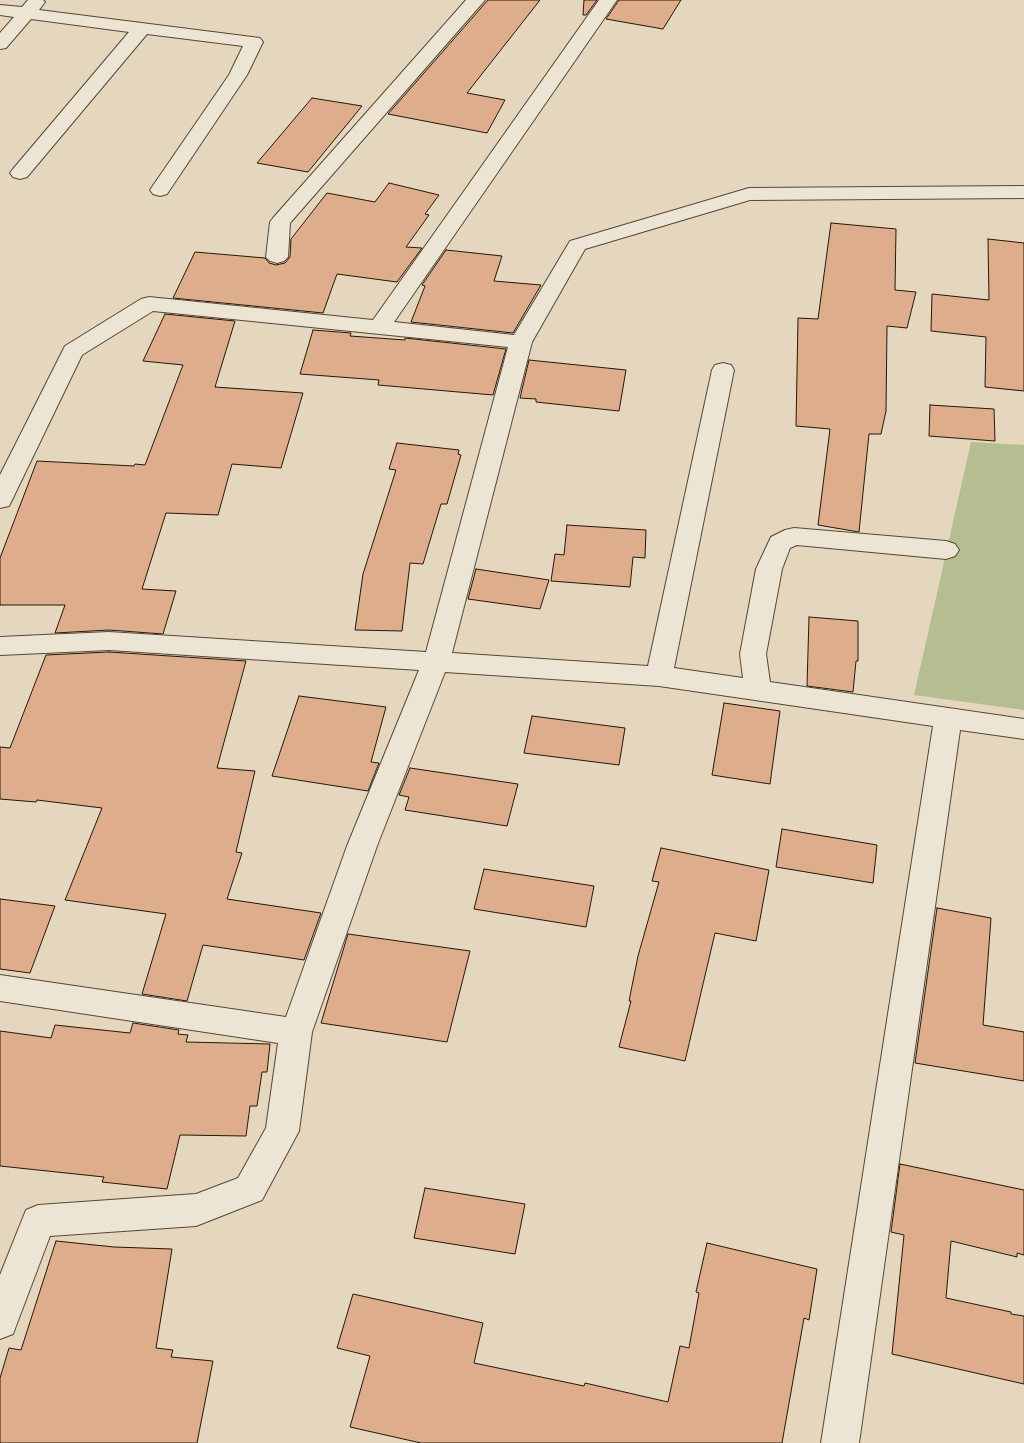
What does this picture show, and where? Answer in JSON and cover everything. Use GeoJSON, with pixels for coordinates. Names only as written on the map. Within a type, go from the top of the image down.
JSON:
{"type":"FeatureCollection","features":[{"type":"Feature","properties":{"kind":"street"},"geometry":{"type":"LineString","coordinates":[[276,256],[280,222],[476,0]]}},
{"type":"Feature","properties":{"kind":"street"},"geometry":{"type":"LineString","coordinates":[[379,328],[608,0]]}},
{"type":"Feature","properties":{"kind":"street"},"geometry":{"type":"LineString","coordinates":[[0,10],[32,7],[143,27],[254,42],[238,74],[160,190]]}},
{"type":"Feature","properties":{"kind":"street"},"geometry":{"type":"LineString","coordinates":[[0,44],[32,7]]}},
{"type":"Feature","properties":{"kind":"street"},"geometry":{"type":"LineString","coordinates":[[20,172],[143,27]]}},
{"type":"Feature","properties":{"kind":"street"},"geometry":{"type":"LineString","coordinates":[[0,1322],[38,1220],[196,1210],[250,1189],[282,1131],[296,1032],[362,846],[436,662],[521,342],[577,245],[749,194],[1024,192]]}},
{"type":"Feature","properties":{"kind":"street"},"geometry":{"type":"LineString","coordinates":[[0,500],[73,351],[150,304],[521,342]]}},
{"type":"Feature","properties":{"kind":"street"},"geometry":{"type":"LineString","coordinates":[[659,676],[723,370]]}},
{"type":"Feature","properties":{"kind":"street"},"geometry":{"type":"LineString","coordinates":[[758,690],[753,654],[769,569],[780,543],[794,536],[946,550]]}},
{"type":"Feature","properties":{"kind":"street"},"geometry":{"type":"LineString","coordinates":[[0,646],[109,642],[659,676],[1024,729]]}},
{"type":"Feature","properties":{"kind":"street"},"geometry":{"type":"LineString","coordinates":[[840,1443],[948,718]]}},
{"type":"Feature","properties":{"kind":"street"},"geometry":{"type":"LineString","coordinates":[[0,988],[296,1032]]}},
{"type":"Feature","properties":{"kind":"green space"},"geometry":{"type":"Polygon","coordinates":[[[971,442],[1024,445],[1024,710],[914,695],[971,442]]]}},
{"type":"Feature","properties":{"kind":"building"},"geometry":{"type":"Polygon","coordinates":[[[488,0],[540,0],[467,93],[505,100],[487,133],[388,114],[488,0]]]}},
{"type":"Feature","properties":{"kind":"building"},"geometry":{"type":"Polygon","coordinates":[[[584,0],[597,0],[586,15],[583,15],[584,0]]]}},
{"type":"Feature","properties":{"kind":"building"},"geometry":{"type":"Polygon","coordinates":[[[619,0],[681,0],[663,29],[606,19],[619,0]]]}},
{"type":"Feature","properties":{"kind":"building"},"geometry":{"type":"Polygon","coordinates":[[[312,98],[362,106],[308,172],[257,163],[312,98]]]}},
{"type":"Feature","properties":{"kind":"building"},"geometry":{"type":"Polygon","coordinates":[[[389,183],[439,195],[425,214],[429,215],[406,247],[422,248],[397,282],[337,274],[323,313],[173,298],[195,252],[265,258],[269,263],[276,265],[285,263],[290,257],[291,239],[327,193],[375,202],[389,183]]]}},
{"type":"Feature","properties":{"kind":"building"},"geometry":{"type":"Polygon","coordinates":[[[831,223],[896,229],[895,290],[916,292],[907,328],[887,326],[886,411],[881,434],[869,434],[859,532],[818,525],[830,429],[796,426],[798,318],[818,319],[831,223]]]}},
{"type":"Feature","properties":{"kind":"building"},"geometry":{"type":"Polygon","coordinates":[[[988,239],[1024,243],[1024,391],[985,387],[986,337],[931,331],[932,294],[989,300],[988,239]]]}},
{"type":"Feature","properties":{"kind":"building"},"geometry":{"type":"Polygon","coordinates":[[[446,250],[502,256],[494,281],[541,285],[513,333],[411,322],[425,286],[422,285],[446,250]]]}},
{"type":"Feature","properties":{"kind":"building"},"geometry":{"type":"Polygon","coordinates":[[[165,314],[235,321],[215,387],[303,393],[281,468],[232,464],[218,515],[166,513],[142,589],[176,591],[163,634],[109,630],[55,633],[65,605],[0,605],[0,558],[37,461],[145,465],[183,365],[143,361],[165,314]]]}},
{"type":"Feature","properties":{"kind":"building"},"geometry":{"type":"Polygon","coordinates":[[[313,330],[351,333],[350,336],[405,340],[405,338],[506,349],[493,395],[378,385],[379,380],[300,374],[313,330]]]}},
{"type":"Feature","properties":{"kind":"building"},"geometry":{"type":"Polygon","coordinates":[[[529,360],[626,370],[619,411],[536,402],[536,399],[520,398],[529,360]]]}},
{"type":"Feature","properties":{"kind":"building"},"geometry":{"type":"Polygon","coordinates":[[[930,405],[994,409],[995,441],[929,436],[930,405]]]}},
{"type":"Feature","properties":{"kind":"building"},"geometry":{"type":"Polygon","coordinates":[[[397,443],[459,450],[458,454],[461,455],[447,504],[441,504],[423,564],[410,563],[402,631],[355,630],[363,574],[396,470],[389,469],[397,443]]]}},
{"type":"Feature","properties":{"kind":"building"},"geometry":{"type":"Polygon","coordinates":[[[567,525],[646,530],[645,558],[633,557],[630,587],[551,581],[555,554],[564,555],[567,525]]]}},
{"type":"Feature","properties":{"kind":"building"},"geometry":{"type":"Polygon","coordinates":[[[476,569],[549,580],[540,609],[468,599],[476,569]]]}},
{"type":"Feature","properties":{"kind":"building"},"geometry":{"type":"Polygon","coordinates":[[[809,617],[858,621],[858,661],[856,661],[853,692],[807,686],[809,617]]]}},
{"type":"Feature","properties":{"kind":"building"},"geometry":{"type":"Polygon","coordinates":[[[109,652],[246,661],[217,768],[255,771],[236,852],[242,853],[227,899],[321,913],[304,960],[203,945],[187,1001],[142,994],[166,914],[65,900],[102,808],[37,800],[36,802],[0,799],[0,747],[10,748],[46,655],[109,652]]]}},
{"type":"Feature","properties":{"kind":"building"},"geometry":{"type":"Polygon","coordinates":[[[299,696],[386,707],[371,762],[379,763],[368,791],[272,776],[299,696]]]}},
{"type":"Feature","properties":{"kind":"building"},"geometry":{"type":"Polygon","coordinates":[[[724,703],[780,711],[770,784],[712,775],[724,703]]]}},
{"type":"Feature","properties":{"kind":"building"},"geometry":{"type":"Polygon","coordinates":[[[532,716],[625,728],[619,765],[524,753],[532,716]]]}},
{"type":"Feature","properties":{"kind":"building"},"geometry":{"type":"Polygon","coordinates":[[[410,768],[518,784],[507,826],[405,810],[409,797],[399,795],[410,768]]]}},
{"type":"Feature","properties":{"kind":"building"},"geometry":{"type":"Polygon","coordinates":[[[782,829],[877,845],[873,883],[776,867],[782,829]]]}},
{"type":"Feature","properties":{"kind":"building"},"geometry":{"type":"Polygon","coordinates":[[[661,848],[769,870],[756,941],[715,933],[685,1061],[619,1047],[631,1001],[629,1001],[638,956],[659,882],[652,881],[661,848]]]}},
{"type":"Feature","properties":{"kind":"building"},"geometry":{"type":"Polygon","coordinates":[[[484,869],[594,886],[586,927],[474,909],[484,869]]]}},
{"type":"Feature","properties":{"kind":"building"},"geometry":{"type":"Polygon","coordinates":[[[0,899],[55,906],[30,973],[0,969],[0,899]]]}},
{"type":"Feature","properties":{"kind":"building"},"geometry":{"type":"Polygon","coordinates":[[[937,908],[991,918],[983,1025],[1024,1032],[1024,1081],[915,1063],[937,908]]]}},
{"type":"Feature","properties":{"kind":"building"},"geometry":{"type":"Polygon","coordinates":[[[348,934],[470,951],[447,1042],[321,1023],[348,934]]]}},
{"type":"Feature","properties":{"kind":"building"},"geometry":{"type":"Polygon","coordinates":[[[133,1023],[179,1030],[178,1034],[188,1035],[186,1042],[270,1044],[267,1072],[262,1072],[257,1106],[250,1106],[246,1136],[180,1135],[167,1189],[102,1182],[104,1177],[0,1166],[0,1031],[51,1038],[55,1025],[130,1033],[133,1023]]]}},
{"type":"Feature","properties":{"kind":"building"},"geometry":{"type":"Polygon","coordinates":[[[900,1164],[1024,1190],[1024,1255],[1017,1253],[1017,1257],[951,1241],[946,1298],[1024,1316],[1024,1384],[892,1354],[904,1235],[891,1232],[900,1164]]]}},
{"type":"Feature","properties":{"kind":"building"},"geometry":{"type":"Polygon","coordinates":[[[425,1188],[525,1204],[515,1254],[414,1238],[425,1188]]]}},
{"type":"Feature","properties":{"kind":"building"},"geometry":{"type":"Polygon","coordinates":[[[56,1241],[114,1247],[172,1249],[156,1348],[173,1350],[171,1357],[213,1361],[197,1443],[0,1443],[0,1378],[9,1348],[21,1350],[56,1241]]]}},
{"type":"Feature","properties":{"kind":"building"},"geometry":{"type":"Polygon","coordinates":[[[707,1243],[817,1269],[809,1320],[804,1318],[782,1443],[421,1443],[350,1427],[370,1356],[337,1348],[353,1294],[483,1323],[474,1363],[584,1386],[585,1383],[668,1402],[680,1346],[689,1348],[699,1293],[696,1292],[707,1243]]]}}]}
